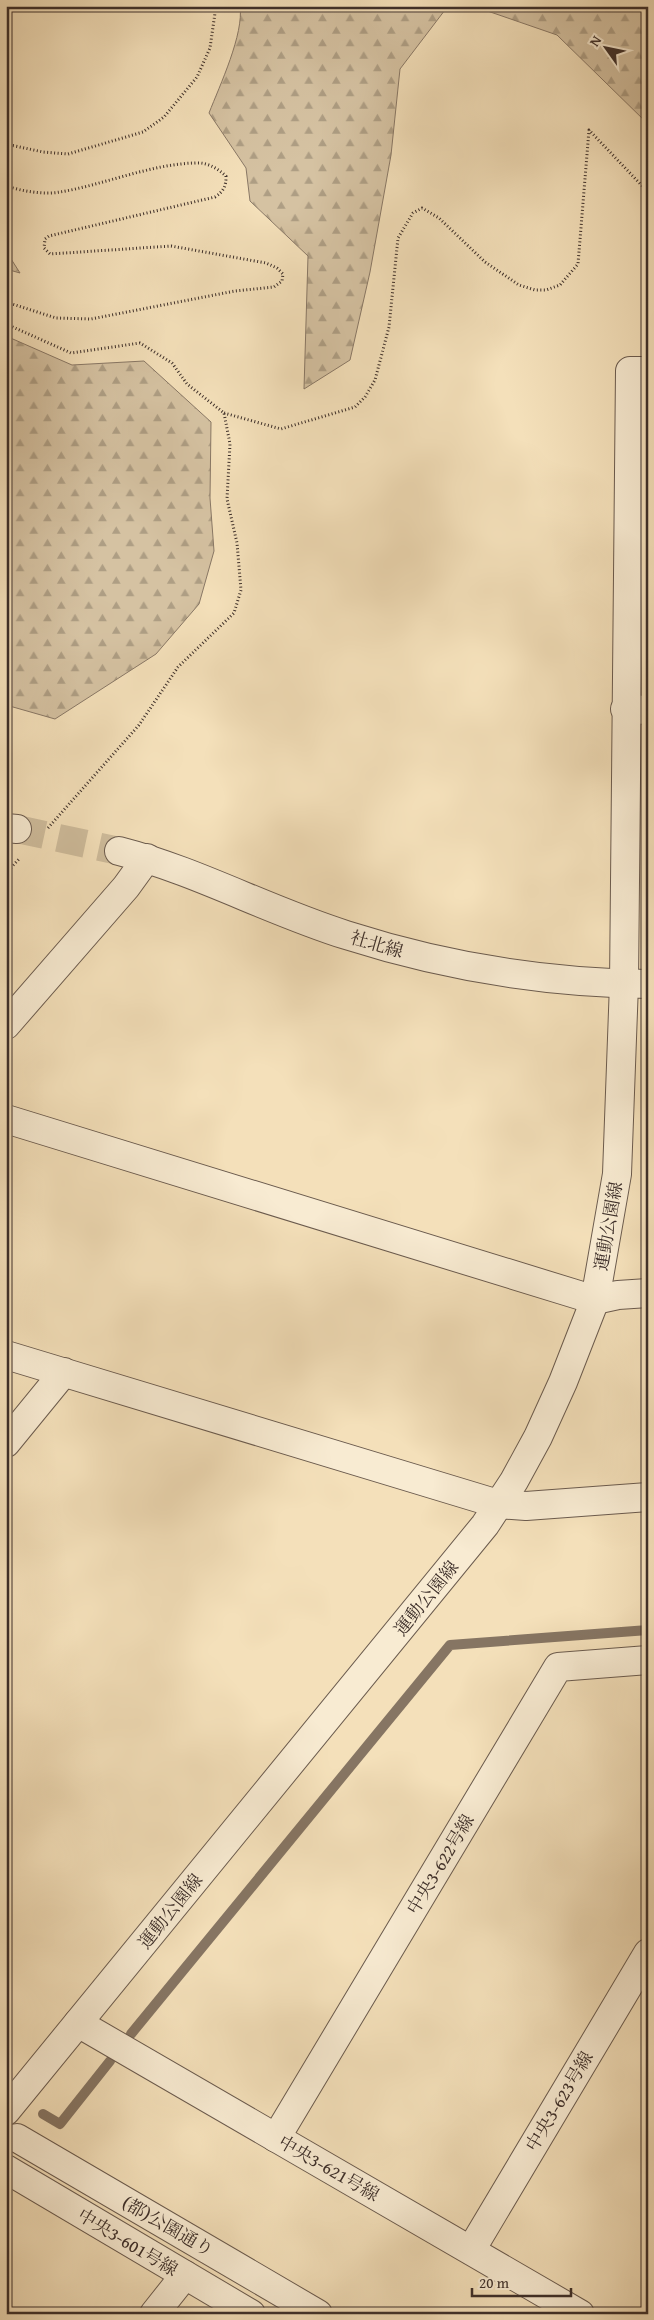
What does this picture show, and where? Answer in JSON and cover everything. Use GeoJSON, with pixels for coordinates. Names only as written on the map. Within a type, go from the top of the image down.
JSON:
{"type":"FeatureCollection","features":[{"type":"Feature","properties":{"kind":"street","name":"運動公園線"},"geometry":{"type":"LineString","coordinates":[[6,2111],[457,1561],[514,1481],[538,1437],[563,1382],[595,1300],[617,1174],[636,984],[636,709],[630,371],[648,372]]}},
{"type":"Feature","properties":{"kind":"street","name":"社北線"},"geometry":{"type":"LineString","coordinates":[[119,851],[147,858],[345,935],[400,950],[535,978],[636,984]]}},
{"type":"Feature","properties":{"kind":"street"},"geometry":{"type":"LineString","coordinates":[[6,1025],[126,887],[147,858]]}},
{"type":"Feature","properties":{"kind":"street"},"geometry":{"type":"LineString","coordinates":[[6,1118],[595,1300],[618,1295],[648,1293]]}},
{"type":"Feature","properties":{"kind":"street"},"geometry":{"type":"LineString","coordinates":[[6,1355],[498,1504],[526,1506],[648,1497]]}},
{"type":"Feature","properties":{"kind":"street"},"geometry":{"type":"LineString","coordinates":[[6,1443],[64,1372]]}},
{"type":"Feature","properties":{"kind":"street","name":"中央3-622号線"},"geometry":{"type":"LineString","coordinates":[[276,2138],[558,1666],[648,1660]]}},
{"type":"Feature","properties":{"kind":"street","name":"中央3-623号線"},"geometry":{"type":"LineString","coordinates":[[471,2250],[648,1953]]}},
{"type":"Feature","properties":{"kind":"street","name":"中央3-621号線"},"geometry":{"type":"LineString","coordinates":[[78,2023],[580,2314]]}},
{"type":"Feature","properties":{"kind":"street","name":"(都)公園通り"},"geometry":{"type":"LineString","coordinates":[[17,2138],[318,2314]]}},
{"type":"Feature","properties":{"kind":"street","name":"中央3-601号線"},"geometry":{"type":"LineString","coordinates":[[6,2169],[251,2314]]}},
{"type":"Feature","properties":{"kind":"street"},"geometry":{"type":"LineString","coordinates":[[154,2314],[185,2276]]}},
{"type":"Feature","properties":{"kind":"path"},"geometry":{"type":"LineString","coordinates":[[6,144],[43,152],[68,154],[143,132],[164,117],[197,77],[210,48],[216,6]]}},
{"type":"Feature","properties":{"kind":"path"},"geometry":{"type":"LineString","coordinates":[[6,324],[71,353],[140,343],[172,363],[187,384],[224,413],[281,429],[355,407],[375,380],[383,356],[393,298],[398,238],[413,213],[422,208],[439,218],[502,274],[519,284],[536,290],[546,290],[560,285],[578,264],[589,130],[648,192]]}},
{"type":"Feature","properties":{"kind":"path"},"geometry":{"type":"LineString","coordinates":[[6,186],[20,190],[57,192],[196,162],[211,165],[226,176],[226,183],[222,192],[215,197],[49,236],[44,239],[44,248],[50,254],[171,246],[266,263],[277,268],[283,274],[282,281],[274,287],[235,291],[91,319],[56,318],[6,302]]}},
{"type":"Feature","properties":{"kind":"path"},"geometry":{"type":"LineString","coordinates":[[46,829],[139,725],[178,667],[234,613],[241,590],[237,543],[227,499],[230,444],[224,413]]}},
{"type":"Feature","properties":{"kind":"path"},"geometry":{"type":"LineString","coordinates":[[6,873],[20,859]]}},
{"type":"Feature","properties":{"kind":"green space"},"geometry":{"type":"Polygon","coordinates":[[[240,6],[448,6],[400,69],[391,155],[370,272],[350,360],[304,389],[308,256],[250,201],[246,168],[209,113],[235,45],[240,6]]]}},
{"type":"Feature","properties":{"kind":"green space"},"geometry":{"type":"Polygon","coordinates":[[[473,6],[648,6],[648,124],[557,35],[473,6]]]}},
{"type":"Feature","properties":{"kind":"green space"},"geometry":{"type":"Polygon","coordinates":[[[6,251],[20,273],[6,269],[6,251]]]}},
{"type":"Feature","properties":{"kind":"green space"},"geometry":{"type":"Polygon","coordinates":[[[6,336],[72,365],[144,361],[211,422],[210,498],[214,551],[199,604],[156,654],[55,719],[6,705],[6,336]]]}},
{"type":"Feature","properties":{"kind":"waterway"},"geometry":{"type":"LineString","coordinates":[[131,2034],[450,1645],[648,1630]]}},
{"type":"Feature","properties":{"kind":"waterway"},"geometry":{"type":"LineString","coordinates":[[43,2114],[60,2124],[110,2061]]}},
{"type":"Feature","properties":{"kind":"tunnel"},"geometry":{"type":"LineString","coordinates":[[17,829],[119,851]]}}]}
